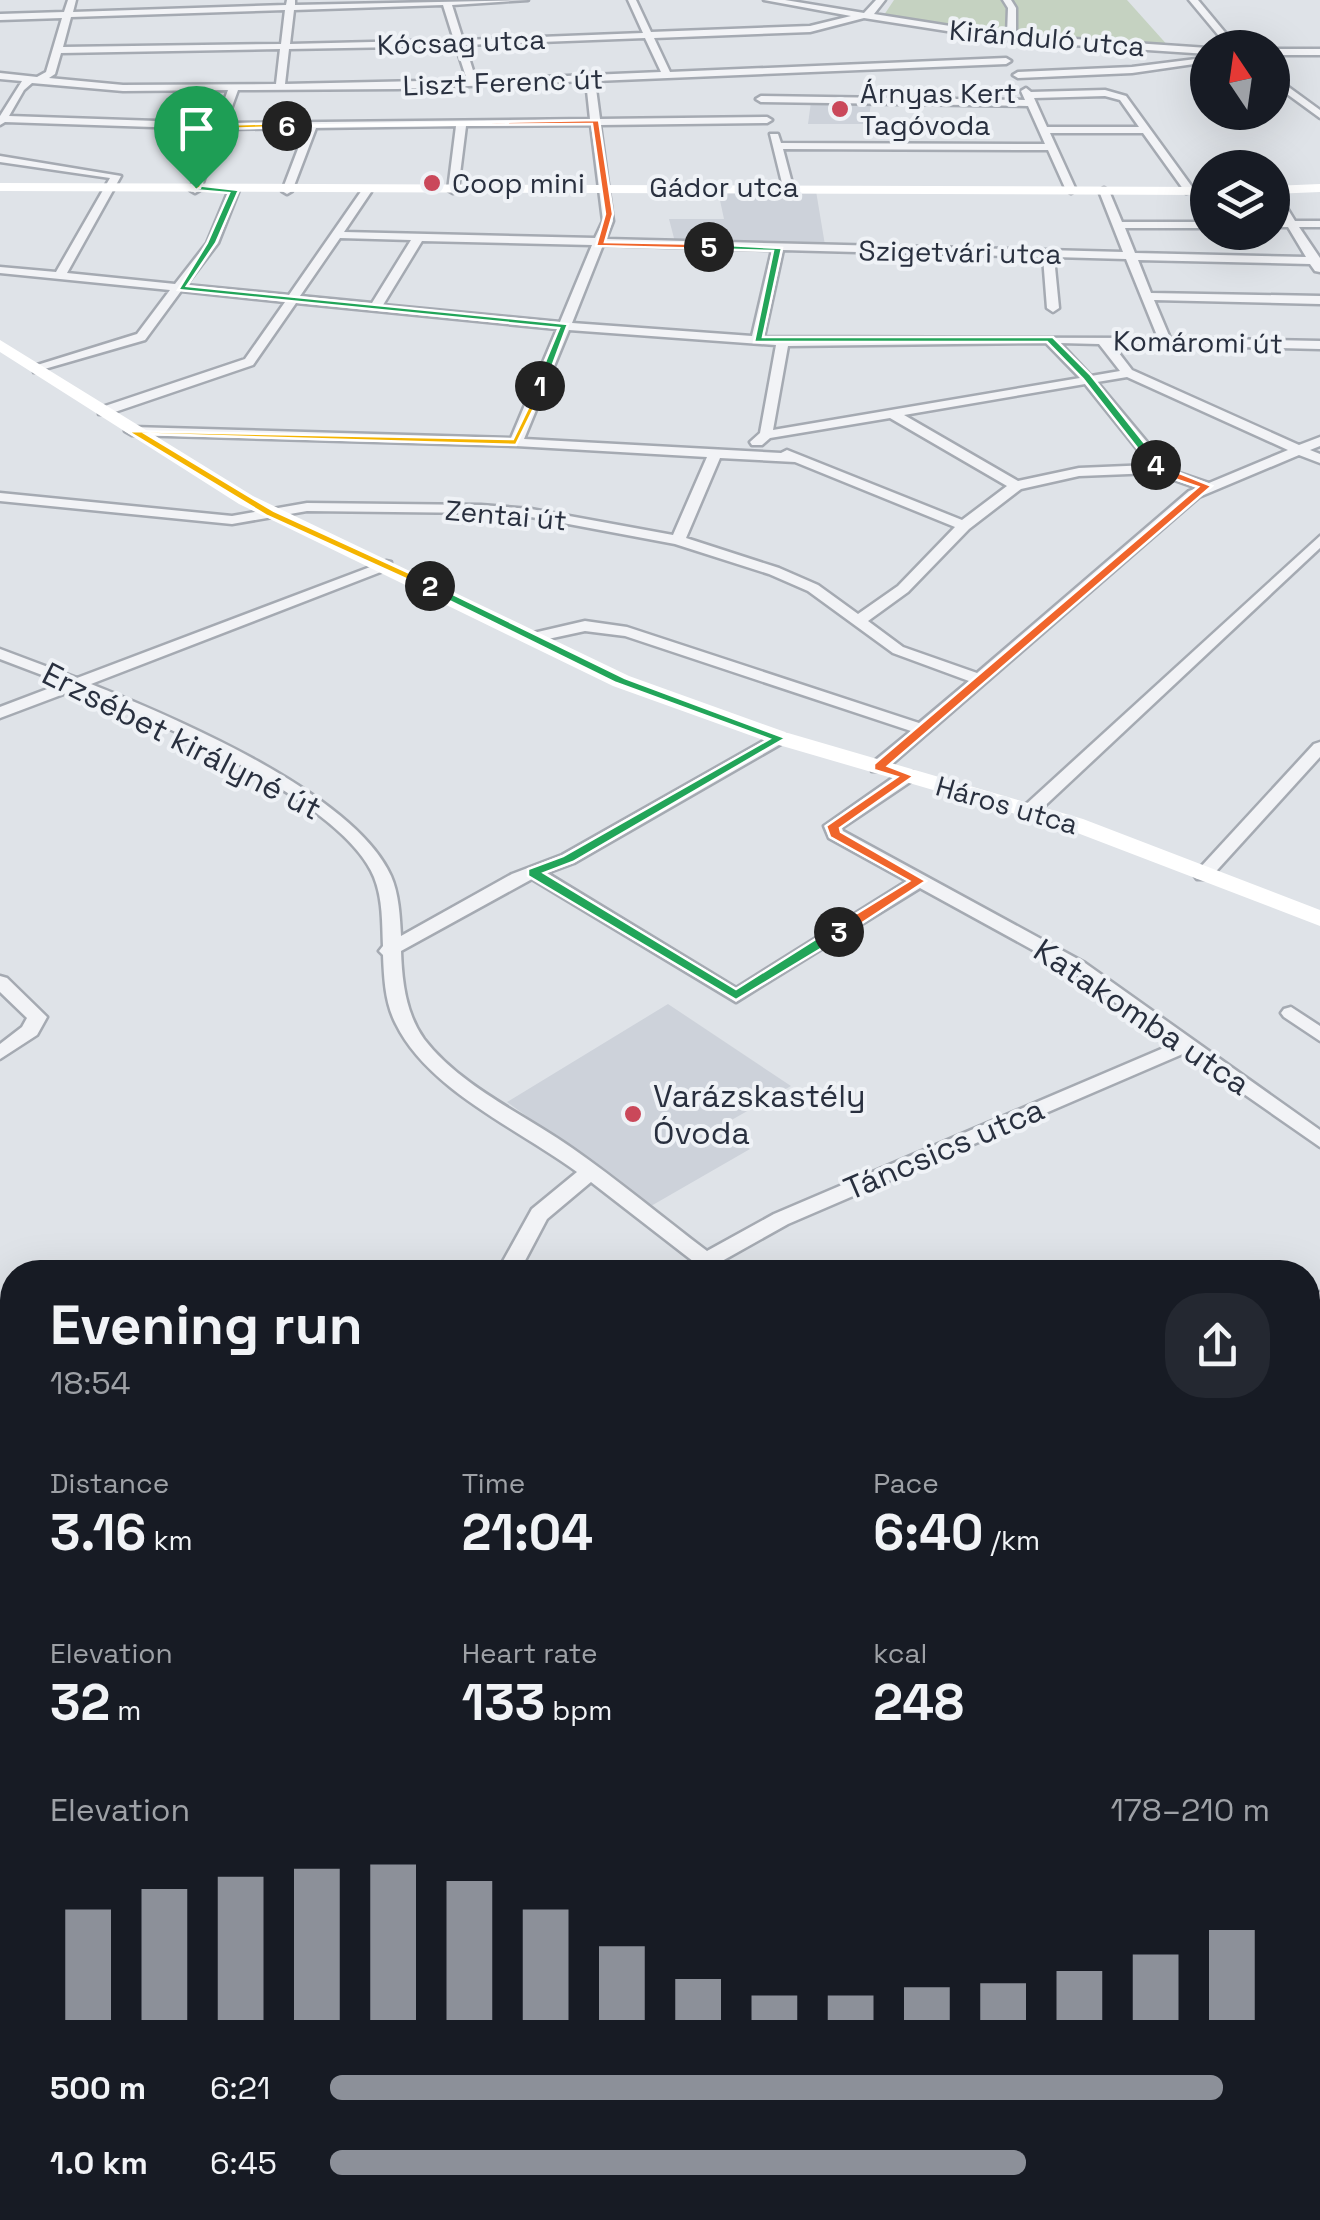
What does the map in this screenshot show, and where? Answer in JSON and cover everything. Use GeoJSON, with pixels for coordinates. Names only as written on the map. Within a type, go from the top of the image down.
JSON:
{"type":"FeatureCollection","features":[{"type":"Feature","properties":{"kind":"street"},"geometry":{"type":"LineString","coordinates":[[72,0],[50,74],[18,89],[2,121],[312,126],[767,120]]}},
{"type":"Feature","properties":{"kind":"street"},"geometry":{"type":"LineString","coordinates":[[0,16],[524,0]]}},
{"type":"Feature","properties":{"kind":"street"},"geometry":{"type":"LineString","coordinates":[[632,0],[667,76]]}},
{"type":"Feature","properties":{"kind":"street","name":"Kiránduló utca"},"geometry":{"type":"LineString","coordinates":[[768,0],[1007,38],[1190,50]]}},
{"type":"Feature","properties":{"kind":"street"},"geometry":{"type":"LineString","coordinates":[[863,16],[881,0]]}},
{"type":"Feature","properties":{"kind":"street"},"geometry":{"type":"LineString","coordinates":[[1007,0],[1012,10],[1007,38],[1000,40],[1017,52],[1002,58],[1018,75],[1070,190]]}},
{"type":"Feature","properties":{"kind":"street"},"geometry":{"type":"LineString","coordinates":[[1193,0],[1219,30]]}},
{"type":"Feature","properties":{"kind":"street"},"geometry":{"type":"LineString","coordinates":[[450,2],[473,84]]}},
{"type":"Feature","properties":{"kind":"street"},"geometry":{"type":"LineString","coordinates":[[280,88],[291,5]]}},
{"type":"Feature","properties":{"kind":"street","name":"Kócsag utca"},"geometry":{"type":"LineString","coordinates":[[58,50],[460,42],[818,28],[863,16]]}},
{"type":"Feature","properties":{"kind":"street"},"geometry":{"type":"LineString","coordinates":[[1290,52],[1320,52]]}},
{"type":"Feature","properties":{"kind":"street","name":"Liszt Ferenc út"},"geometry":{"type":"LineString","coordinates":[[0,76],[111,88],[280,88],[1006,62]]}},
{"type":"Feature","properties":{"kind":"street"},"geometry":{"type":"LineString","coordinates":[[1018,75],[1132,70],[1190,62]]}},
{"type":"Feature","properties":{"kind":"street"},"geometry":{"type":"LineString","coordinates":[[756,73],[788,187]]}},
{"type":"Feature","properties":{"kind":"street"},"geometry":{"type":"LineString","coordinates":[[516,442],[608,221],[590,79]]}},
{"type":"Feature","properties":{"kind":"street"},"geometry":{"type":"LineString","coordinates":[[195,190],[234,88]]}},
{"type":"Feature","properties":{"kind":"street"},"geometry":{"type":"LineString","coordinates":[[1290,92],[1320,115]]}},
{"type":"Feature","properties":{"kind":"street"},"geometry":{"type":"LineString","coordinates":[[761,99],[1029,99],[1115,94],[1123,98],[1190,191]]}},
{"type":"Feature","properties":{"kind":"street"},"geometry":{"type":"LineString","coordinates":[[453,190],[460,124]]}},
{"type":"Feature","properties":{"kind":"street"},"geometry":{"type":"LineString","coordinates":[[287,191],[312,126]]}},
{"type":"Feature","properties":{"kind":"street"},"geometry":{"type":"LineString","coordinates":[[1043,130],[1146,130]]}},
{"type":"Feature","properties":{"kind":"street"},"geometry":{"type":"LineString","coordinates":[[777,146],[1051,147]]}},
{"type":"Feature","properties":{"kind":"street"},"geometry":{"type":"LineString","coordinates":[[0,159],[117,178],[60,276]]}},
{"type":"Feature","properties":{"kind":"street","name":"Gádor utca"},"geometry":{"type":"LineString","coordinates":[[0,187],[366,192],[788,187],[1190,191]]}},
{"type":"Feature","properties":{"kind":"street"},"geometry":{"type":"LineString","coordinates":[[1290,190],[1320,188]]}},
{"type":"Feature","properties":{"kind":"street"},"geometry":{"type":"LineString","coordinates":[[38,369],[134,341],[181,288],[212,243],[234,190]]}},
{"type":"Feature","properties":{"kind":"street"},"geometry":{"type":"LineString","coordinates":[[1104,190],[1165,342]]}},
{"type":"Feature","properties":{"kind":"street"},"geometry":{"type":"LineString","coordinates":[[104,411],[244,366],[296,300],[366,192]]}},
{"type":"Feature","properties":{"kind":"street"},"geometry":{"type":"LineString","coordinates":[[1290,219],[1318,264]]}},
{"type":"Feature","properties":{"kind":"street"},"geometry":{"type":"LineString","coordinates":[[1293,224],[1320,224]]}},
{"type":"Feature","properties":{"kind":"street"},"geometry":{"type":"LineString","coordinates":[[1118,225],[1190,225]]}},
{"type":"Feature","properties":{"kind":"street","name":"Szigetvári utca"},"geometry":{"type":"LineString","coordinates":[[337,234],[1318,264]]}},
{"type":"Feature","properties":{"kind":"street"},"geometry":{"type":"LineString","coordinates":[[376,308],[418,238]]}},
{"type":"Feature","properties":{"kind":"street"},"geometry":{"type":"LineString","coordinates":[[758,340],[778,248]]}},
{"type":"Feature","properties":{"kind":"street"},"geometry":{"type":"LineString","coordinates":[[1048,254],[1053,308]]}},
{"type":"Feature","properties":{"kind":"street","name":"Komáromi út"},"geometry":{"type":"LineString","coordinates":[[0,270],[564,326],[783,342],[1102,340],[1320,345]]}},
{"type":"Feature","properties":{"kind":"street"},"geometry":{"type":"LineString","coordinates":[[1148,296],[1320,300]]}},
{"type":"Feature","properties":{"kind":"street"},"geometry":{"type":"LineString","coordinates":[[1049,340],[1157,463],[1155,469]]}},
{"type":"Feature","properties":{"kind":"street"},"geometry":{"type":"LineString","coordinates":[[1102,340],[1128,373],[1320,460]]}},
{"type":"Feature","properties":{"kind":"street"},"geometry":{"type":"LineString","coordinates":[[762,438],[783,342]]}},
{"type":"Feature","properties":{"kind":"street","name":"Háros utca"},"geometry":{"type":"LineString","coordinates":[[0,345],[132,431],[270,513],[678,704],[1141,848],[1320,919]]}},
{"type":"Feature","properties":{"kind":"street"},"geometry":{"type":"LineString","coordinates":[[678,540],[714,454],[762,438],[1128,373]]}},
{"type":"Feature","properties":{"kind":"street"},"geometry":{"type":"LineString","coordinates":[[893,414],[1016,486]]}},
{"type":"Feature","properties":{"kind":"street"},"geometry":{"type":"LineString","coordinates":[[132,431],[516,442],[796,458]]}},
{"type":"Feature","properties":{"kind":"street"},"geometry":{"type":"LineString","coordinates":[[762,438],[796,458],[964,526]]}},
{"type":"Feature","properties":{"kind":"street"},"geometry":{"type":"LineString","coordinates":[[878,767],[1206,486],[1320,441]]}},
{"type":"Feature","properties":{"kind":"street"},"geometry":{"type":"LineString","coordinates":[[859,620],[903,589],[964,526],[1016,486],[1079,472],[1155,469],[1206,486]]}},
{"type":"Feature","properties":{"kind":"street","name":"Zentai út"},"geometry":{"type":"LineString","coordinates":[[0,498],[232,520],[326,506],[481,509],[531,513],[678,540],[774,570],[813,588],[898,650],[980,680]]}},
{"type":"Feature","properties":{"kind":"street"},"geometry":{"type":"LineString","coordinates":[[1029,811],[1320,540]]}},
{"type":"Feature","properties":{"kind":"street"},"geometry":{"type":"LineString","coordinates":[[0,713],[386,565]]}},
{"type":"Feature","properties":{"kind":"street"},"geometry":{"type":"LineString","coordinates":[[534,637],[584,626],[627,632],[922,730]]}},
{"type":"Feature","properties":{"kind":"street","name":"Erzsébet királyné út"},"geometry":{"type":"LineString","coordinates":[[0,654],[79,682],[293,788],[346,826],[366,848],[386,888],[388,951],[406,1024],[426,1053],[592,1172],[705,1260]]}},
{"type":"Feature","properties":{"kind":"street"},"geometry":{"type":"LineString","coordinates":[[388,951],[533,872],[568,859],[780,738]]}},
{"type":"Feature","properties":{"kind":"street"},"geometry":{"type":"LineString","coordinates":[[1203,875],[1320,747]]}},
{"type":"Feature","properties":{"kind":"street","name":"Katakomba utca"},"geometry":{"type":"LineString","coordinates":[[907,776],[833,826],[835,834],[1078,967],[1320,1140]]}},
{"type":"Feature","properties":{"kind":"street"},"geometry":{"type":"LineString","coordinates":[[533,872],[736,996],[919,881]]}},
{"type":"Feature","properties":{"kind":"street"},"geometry":{"type":"LineString","coordinates":[[0,982],[37,1017],[30,1032],[0,1053]]}},
{"type":"Feature","properties":{"kind":"street"},"geometry":{"type":"LineString","coordinates":[[1291,1013],[1320,1035]]}},
{"type":"Feature","properties":{"kind":"street","name":"Táncsics utca"},"geometry":{"type":"LineString","coordinates":[[724,1260],[781,1219],[1187,1045]]}},
{"type":"Feature","properties":{"kind":"street"},"geometry":{"type":"LineString","coordinates":[[513,1260],[533,1217],[554,1196],[592,1172]]}},
{"type":"Feature","properties":{"kind":"shaded area","name":"Árnyas Kert Tagóvoda"},"geometry":{"type":"Polygon","coordinates":[[[811,102],[871,103],[868,124],[808,124],[811,102]]]}},
{"type":"Feature","properties":{"kind":"shaded area"},"geometry":{"type":"Polygon","coordinates":[[[718,191],[816,191],[825,245],[675,242],[669,219],[724,219],[718,191]]]}},
{"type":"Feature","properties":{"kind":"shaded area","name":"Varázskastély Óvoda"},"geometry":{"type":"Polygon","coordinates":[[[668,1004],[791,1086],[721,1126],[750,1149],[651,1206],[507,1102],[668,1004]]]}},
{"type":"Feature","properties":{"kind":"green space"},"geometry":{"type":"Polygon","coordinates":[[[894,0],[1127,0],[1170,48],[1016,34],[884,15],[894,0]]]}},
{"type":"Feature","properties":{"kind":"place","name":"Árnyas Kert Tagóvoda"},"geometry":{"type":"Point","coordinates":[840,109]}},
{"type":"Feature","properties":{"kind":"place","name":"Coop mini"},"geometry":{"type":"Point","coordinates":[432,183]}},
{"type":"Feature","properties":{"kind":"place","name":"Varázskastély Óvoda"},"geometry":{"type":"Point","coordinates":[633,1114]}},
{"type":"Feature","properties":{"kind":"route"},"geometry":{"type":"LineString","coordinates":[[596,122],[609,214],[600,244],[778,248],[758,340],[1049,340],[1086,376],[1089,385],[1157,463],[1155,469],[1206,486],[878,767],[907,776],[833,826],[835,834],[919,881],[736,996],[533,872],[568,859],[780,738],[678,704],[621,680],[386,565],[294,525],[132,431],[516,442],[564,326],[181,288],[212,243],[234,190],[196,188],[218,126],[596,122]]}}]}
